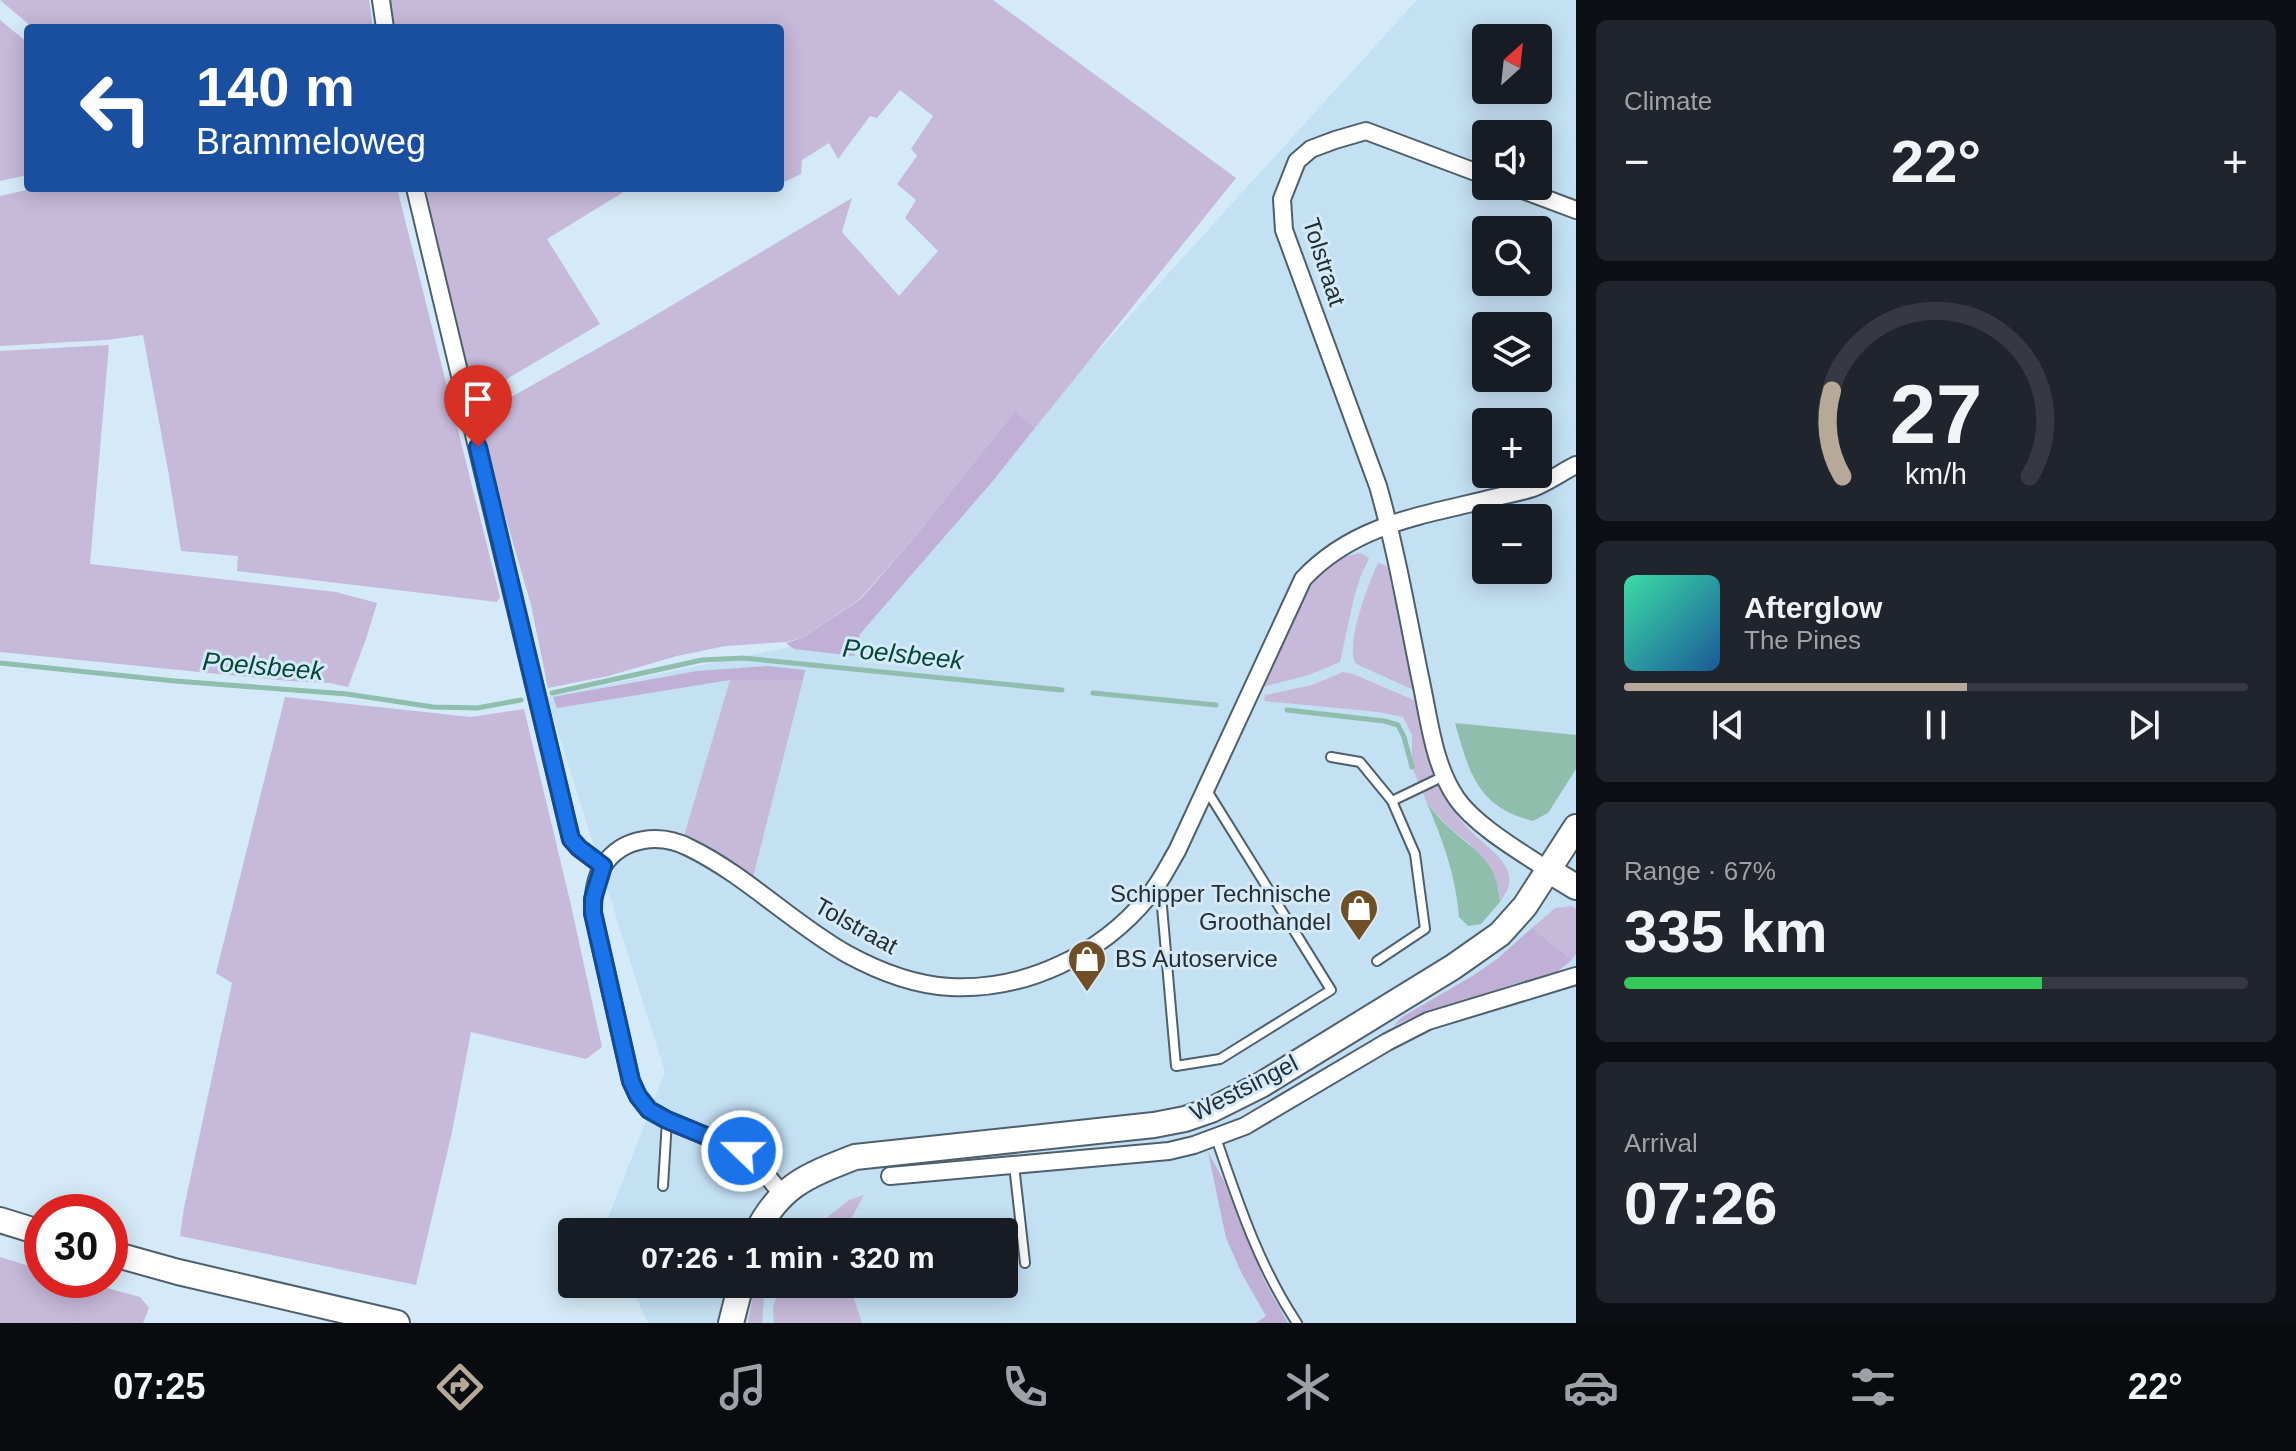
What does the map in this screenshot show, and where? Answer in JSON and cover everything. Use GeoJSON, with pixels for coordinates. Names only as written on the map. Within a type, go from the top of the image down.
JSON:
{"type":"FeatureCollection","features":[{"type":"Feature","properties":{"kind":"main road","name":"Westsingel"},"geometry":{"type":"LineString","coordinates":[[766,1218],[782,1194],[826,1168],[855,1157],[1154,1125],[1211,1110],[1261,1085],[1453,967],[1500,934],[1525,906],[1576,827]]}},
{"type":"Feature","properties":{"kind":"main road"},"geometry":{"type":"LineString","coordinates":[[1548,870],[1576,887]]}},
{"type":"Feature","properties":{"kind":"main road"},"geometry":{"type":"LineString","coordinates":[[0,1220],[24,1227]]}},
{"type":"Feature","properties":{"kind":"main road"},"geometry":{"type":"LineString","coordinates":[[128,1258],[397,1323]]}},
{"type":"Feature","properties":{"kind":"main road"},"geometry":{"type":"LineString","coordinates":[[731,1323],[737,1298]]}},
{"type":"Feature","properties":{"kind":"street"},"geometry":{"type":"LineString","coordinates":[[381,0],[384,24]]}},
{"type":"Feature","properties":{"kind":"street","name":"Tolstraat"},"geometry":{"type":"LineString","coordinates":[[1472,171],[1366,131],[1311,149],[1297,161],[1282,199],[1284,230],[1378,486],[1433,737],[1445,775],[1458,800],[1493,833],[1548,870]]}},
{"type":"Feature","properties":{"kind":"street"},"geometry":{"type":"LineString","coordinates":[[416,192],[571,839],[603,866],[593,899],[593,913],[631,1081],[649,1110],[742,1151],[755,1161],[782,1194]]}},
{"type":"Feature","properties":{"kind":"street"},"geometry":{"type":"LineString","coordinates":[[1549,200],[1576,210]]}},
{"type":"Feature","properties":{"kind":"street","name":"Tolstraat"},"geometry":{"type":"LineString","coordinates":[[603,866],[636,841],[655,838],[675,841],[720,866],[820,938],[890,974],[950,987],[992,985],[1040,973],[1098,945],[1150,895],[1177,851],[1303,579],[1316,565],[1360,535],[1534,488],[1576,465]]}},
{"type":"Feature","properties":{"kind":"street","name":"Westsingel"},"geometry":{"type":"LineString","coordinates":[[890,1176],[1169,1151],[1216,1138],[1245,1126],[1428,1021],[1576,976]]}},
{"type":"Feature","properties":{"kind":"lane"},"geometry":{"type":"LineString","coordinates":[[1331,757],[1360,762],[1392,801],[1415,854],[1425,929],[1377,961]]}},
{"type":"Feature","properties":{"kind":"lane"},"geometry":{"type":"LineString","coordinates":[[1392,801],[1445,775]]}},
{"type":"Feature","properties":{"kind":"lane"},"geometry":{"type":"LineString","coordinates":[[1159,881],[1176,1066],[1220,1059],[1331,990],[1206,788]]}},
{"type":"Feature","properties":{"kind":"lane"},"geometry":{"type":"LineString","coordinates":[[663,1186],[667,1120]]}},
{"type":"Feature","properties":{"kind":"lane"},"geometry":{"type":"LineString","coordinates":[[1216,1138],[1250,1235],[1279,1296],[1297,1323]]}},
{"type":"Feature","properties":{"kind":"lane"},"geometry":{"type":"LineString","coordinates":[[1014,1165],[1025,1263]]}},
{"type":"Feature","properties":{"kind":"shaded area"},"geometry":{"type":"Polygon","coordinates":[[[0,0],[369,0],[372,24],[28,24],[0,0]]]}},
{"type":"Feature","properties":{"kind":"shaded area"},"geometry":{"type":"Polygon","coordinates":[[[387,0],[993,0],[1236,178],[1035,428],[1015,411],[918,533],[860,599],[802,638],[725,646],[548,688],[531,605],[477,419],[479,415],[632,329],[852,198],[842,232],[899,296],[938,251],[905,218],[916,200],[897,184],[917,156],[911,149],[933,116],[900,90],[877,118],[870,116],[838,159],[829,143],[802,160],[801,174],[784,182],[784,24],[391,24],[387,0]]]}},
{"type":"Feature","properties":{"kind":"shaded area"},"geometry":{"type":"Polygon","coordinates":[[[1417,0],[1576,0],[1576,1323],[648,1323],[636,1298],[1018,1298],[1018,1218],[608,1218],[665,1072],[547,697],[838,637],[1417,0]]]}},
{"type":"Feature","properties":{"kind":"shaded area"},"geometry":{"type":"Polygon","coordinates":[[[0,20],[24,40],[24,176],[0,181],[0,20]]]}},
{"type":"Feature","properties":{"kind":"shaded area"},"geometry":{"type":"Polygon","coordinates":[[[24,191],[398,192],[500,597],[497,602],[237,571],[238,556],[181,551],[143,335],[0,346],[0,196],[24,191]]]}},
{"type":"Feature","properties":{"kind":"shaded area"},"geometry":{"type":"Polygon","coordinates":[[[420,192],[623,192],[547,239],[600,324],[490,389],[471,395],[420,192]]]}},
{"type":"Feature","properties":{"kind":"shaded area"},"geometry":{"type":"Polygon","coordinates":[[[109,345],[90,564],[336,592],[377,603],[348,687],[0,652],[0,351],[109,345]]]}},
{"type":"Feature","properties":{"kind":"shaded area"},"geometry":{"type":"Polygon","coordinates":[[[1015,411],[1035,428],[860,634],[854,656],[794,649],[786,643],[802,638],[861,599],[1015,411]]]}},
{"type":"Feature","properties":{"kind":"shaded area"},"geometry":{"type":"Polygon","coordinates":[[[1361,553],[1369,558],[1354,597],[1340,662],[1309,675],[1262,687],[1310,587],[1332,563],[1361,553]]]}},
{"type":"Feature","properties":{"kind":"shaded area"},"geometry":{"type":"Polygon","coordinates":[[[1378,563],[1387,566],[1414,690],[1356,664],[1353,655],[1359,614],[1378,563]]]}},
{"type":"Feature","properties":{"kind":"shaded area"},"geometry":{"type":"Polygon","coordinates":[[[767,666],[805,670],[803,680],[730,680],[557,708],[553,697],[697,671],[767,666]]]}},
{"type":"Feature","properties":{"kind":"shaded area"},"geometry":{"type":"Polygon","coordinates":[[[1343,672],[1416,701],[1432,765],[1445,795],[1463,823],[1506,867],[1509,886],[1500,902],[1499,890],[1470,844],[1447,826],[1427,803],[1412,767],[1412,735],[1403,717],[1264,701],[1265,695],[1312,685],[1343,672]]]}},
{"type":"Feature","properties":{"kind":"shaded area"},"geometry":{"type":"Polygon","coordinates":[[[730,680],[803,680],[753,877],[695,839],[684,836],[730,680]]]}},
{"type":"Feature","properties":{"kind":"shaded area"},"geometry":{"type":"Polygon","coordinates":[[[285,697],[471,717],[524,709],[570,901],[602,1047],[586,1059],[471,1032],[452,1132],[416,1285],[180,1236],[232,983],[216,973],[285,697]]]}},
{"type":"Feature","properties":{"kind":"shaded area"},"geometry":{"type":"Polygon","coordinates":[[[1455,723],[1576,735],[1576,769],[1548,813],[1533,821],[1514,815],[1487,797],[1478,785],[1465,757],[1455,723]]]}},
{"type":"Feature","properties":{"kind":"shaded area"},"geometry":{"type":"Polygon","coordinates":[[[1427,803],[1483,858],[1495,876],[1500,902],[1481,924],[1468,926],[1459,917],[1448,859],[1427,803]]]}},
{"type":"Feature","properties":{"kind":"shaded area"},"geometry":{"type":"Polygon","coordinates":[[[1572,906],[1576,909],[1576,954],[1572,960],[1532,928],[1555,908],[1572,906]]]}},
{"type":"Feature","properties":{"kind":"shaded area"},"geometry":{"type":"Polygon","coordinates":[[[1532,928],[1572,960],[1550,977],[1517,983],[1393,1026],[1402,1017],[1497,959],[1532,928]]]}},
{"type":"Feature","properties":{"kind":"shaded area"},"geometry":{"type":"Polygon","coordinates":[[[1208,1152],[1223,1179],[1265,1282],[1288,1323],[1256,1323],[1266,1316],[1226,1238],[1208,1152]]]}},
{"type":"Feature","properties":{"kind":"shaded area"},"geometry":{"type":"Polygon","coordinates":[[[864,1195],[852,1218],[826,1218],[849,1200],[864,1195]]]}},
{"type":"Feature","properties":{"kind":"shaded area"},"geometry":{"type":"Polygon","coordinates":[[[0,1257],[24,1264],[24,1298],[128,1298],[128,1294],[140,1297],[149,1308],[143,1323],[0,1323],[0,1257]]]}},
{"type":"Feature","properties":{"kind":"shaded area"},"geometry":{"type":"Polygon","coordinates":[[[752,1298],[764,1298],[762,1323],[748,1323],[752,1298]]]}},
{"type":"Feature","properties":{"kind":"shaded area"},"geometry":{"type":"Polygon","coordinates":[[[776,1298],[854,1298],[862,1323],[774,1323],[776,1298]]]}},
{"type":"Feature","properties":{"kind":"waterway","name":"Poelsbeek"},"geometry":{"type":"LineString","coordinates":[[552,693],[702,660],[743,658],[1062,690]]}},
{"type":"Feature","properties":{"kind":"waterway","name":"Poelsbeek"},"geometry":{"type":"LineString","coordinates":[[0,663],[347,694],[433,707],[477,708],[521,700]]}},
{"type":"Feature","properties":{"kind":"waterway","name":"Poelsbeek"},"geometry":{"type":"LineString","coordinates":[[1093,693],[1216,705]]}},
{"type":"Feature","properties":{"kind":"waterway","name":"Poelsbeek"},"geometry":{"type":"LineString","coordinates":[[1287,710],[1398,725],[1412,767]]}},
{"type":"Feature","properties":{"kind":"place","name":"Schipper Technische Groothandel"},"geometry":{"type":"Point","coordinates":[1359,942]}},
{"type":"Feature","properties":{"kind":"place","name":"BS Autoservice"},"geometry":{"type":"Point","coordinates":[1087,993]}},
{"type":"Feature","properties":{"kind":"route"},"geometry":{"type":"LineString","coordinates":[[478,447],[571,839],[603,866],[593,899],[593,913],[631,1081],[649,1110],[742,1151]]}}]}
